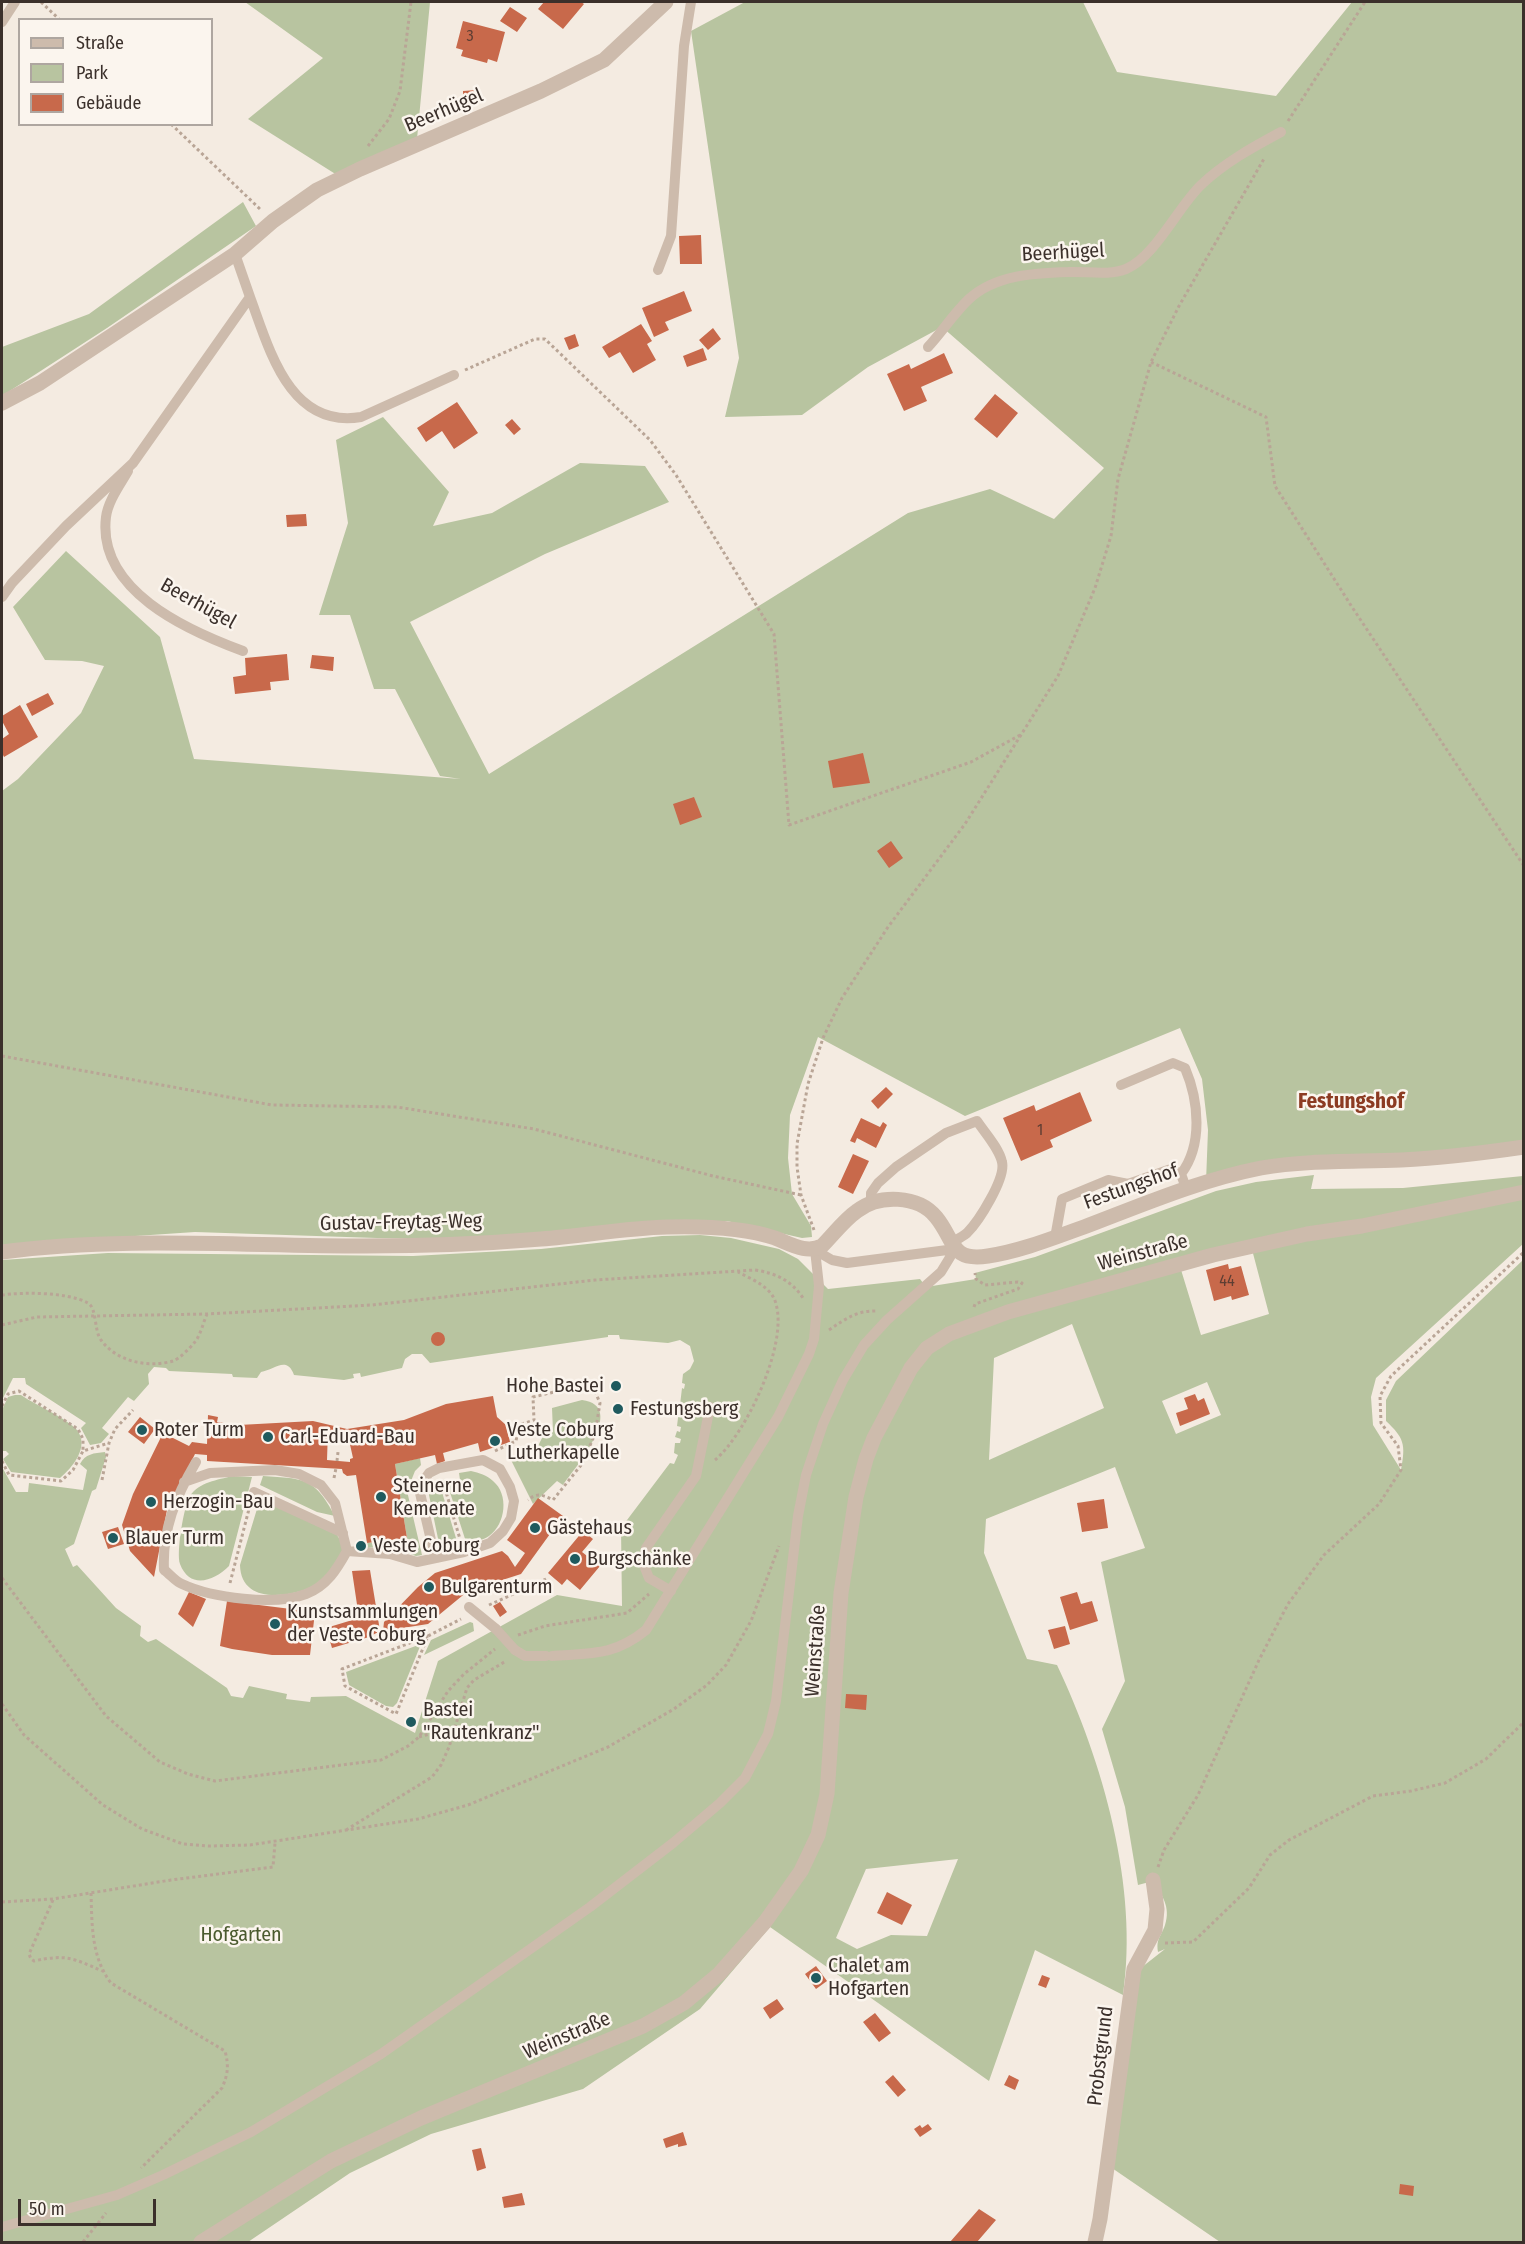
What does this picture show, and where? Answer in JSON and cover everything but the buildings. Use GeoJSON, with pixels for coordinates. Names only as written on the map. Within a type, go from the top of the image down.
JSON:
{"type":"FeatureCollection","features":[{"type":"Feature","properties":{"kind":"street","name":"Beerhügel"},"geometry":{"type":"LineString","coordinates":[[2,403],[59,371],[235,254],[273,221],[317,190],[360,169],[531,96],[604,60],[666,2]]}},
{"type":"Feature","properties":{"kind":"street","name":"Festungshof"},"geometry":{"type":"LineString","coordinates":[[953,1246],[965,1256],[988,1256],[1055,1238],[1184,1181],[1282,1166],[1457,1156],[1524,1147]]}},
{"type":"Feature","properties":{"kind":"street","name":"Weinstraße"},"geometry":{"type":"LineString","coordinates":[[201,2242],[331,2161],[421,2118],[644,2026],[684,2003],[718,1974],[765,1922],[801,1870],[819,1835],[827,1794],[841,1593],[856,1497],[866,1459],[874,1438],[911,1368],[927,1348],[950,1334],[1008,1312],[1213,1255],[1307,1234],[1372,1224],[1524,1192]]}},
{"type":"Feature","properties":{"kind":"street"},"geometry":{"type":"LineString","coordinates":[[815,1250],[822,1246],[858,1210],[871,1204],[902,1199],[920,1205],[936,1217],[953,1246]]}},
{"type":"Feature","properties":{"kind":"street","name":"Gustav-Freytag-Weg"},"geometry":{"type":"LineString","coordinates":[[2,1252],[28,1248],[165,1243],[364,1246],[476,1243],[540,1240],[667,1227],[730,1229],[773,1237],[798,1247],[815,1250]]}},
{"type":"Feature","properties":{"kind":"street","name":"Probstgrund"},"geometry":{"type":"LineString","coordinates":[[1095,2242],[1134,1969],[1155,1930],[1157,1909],[1153,1880]]}},
{"type":"Feature","properties":{"kind":"lane"},"geometry":{"type":"LineString","coordinates":[[2,22],[15,2]]}},
{"type":"Feature","properties":{"kind":"lane"},"geometry":{"type":"LineString","coordinates":[[658,270],[672,236],[684,46],[691,2]]}},
{"type":"Feature","properties":{"kind":"lane","name":"Beerhügel"},"geometry":{"type":"LineString","coordinates":[[928,347],[970,298],[989,285],[1011,278],[1032,275],[1069,272],[1107,273],[1126,269],[1144,258],[1202,184],[1246,150],[1281,132]]}},
{"type":"Feature","properties":{"kind":"lane"},"geometry":{"type":"LineString","coordinates":[[235,254],[270,351],[290,387],[313,411],[336,418],[360,417],[454,375]]}},
{"type":"Feature","properties":{"kind":"lane","name":"Beerhügel"},"geometry":{"type":"LineString","coordinates":[[243,651],[206,637],[163,613],[144,599],[123,578],[106,543],[107,511],[133,463],[250,297]]}},
{"type":"Feature","properties":{"kind":"lane","name":"Beerhügel"},"geometry":{"type":"LineString","coordinates":[[2,597],[12,583],[66,526],[133,463]]}},
{"type":"Feature","properties":{"kind":"lane"},"geometry":{"type":"LineString","coordinates":[[1055,1238],[1062,1199],[1108,1180],[1128,1184],[1171,1169],[1184,1181],[1196,1137],[1196,1109],[1192,1084],[1185,1068],[1173,1064],[1121,1085]]}},
{"type":"Feature","properties":{"kind":"lane"},"geometry":{"type":"LineString","coordinates":[[2,2227],[117,2195],[164,2175],[251,2132],[381,2054],[590,1907],[673,1843],[720,1803],[745,1778],[768,1734],[776,1701],[798,1516],[806,1475],[823,1424],[843,1380],[864,1345],[887,1320],[941,1272],[953,1246],[967,1232],[984,1208],[999,1180],[1002,1160],[977,1121],[946,1133],[896,1167],[871,1193],[871,1204]]}},
{"type":"Feature","properties":{"kind":"lane"},"geometry":{"type":"LineString","coordinates":[[815,1250],[832,1260],[847,1263],[953,1246]]}},
{"type":"Feature","properties":{"kind":"lane"},"geometry":{"type":"LineString","coordinates":[[473,1609],[517,1652],[525,1656],[608,1652],[632,1641],[646,1630],[778,1417],[809,1354],[814,1339],[819,1286],[815,1250]]}},
{"type":"Feature","properties":{"kind":"lane"},"geometry":{"type":"LineString","coordinates":[[671,1591],[649,1578],[643,1563],[646,1548],[696,1476],[710,1407]]}},
{"type":"Feature","properties":{"kind":"lane"},"geometry":{"type":"LineString","coordinates":[[347,1551],[390,1554],[417,1562],[464,1552],[490,1543],[503,1531],[511,1518],[514,1502],[510,1487],[500,1469],[483,1460],[439,1468],[429,1473],[422,1483],[420,1493],[434,1553]]}},
{"type":"Feature","properties":{"kind":"lane"},"geometry":{"type":"LineString","coordinates":[[184,1482],[210,1473],[276,1470],[299,1474],[321,1485],[335,1503],[347,1551],[334,1575],[308,1594],[279,1600],[226,1597],[180,1584],[164,1570],[163,1549],[171,1512],[184,1482],[196,1462]]}},
{"type":"Feature","properties":{"kind":"lane"},"geometry":{"type":"LineString","coordinates":[[254,1492],[343,1533]]}},
{"type":"Feature","properties":{"kind":"path"},"geometry":{"type":"LineString","coordinates":[[41,2],[58,18]]}},
{"type":"Feature","properties":{"kind":"path"},"geometry":{"type":"LineString","coordinates":[[364,149],[372,143],[389,119],[400,91],[411,2]]}},
{"type":"Feature","properties":{"kind":"path"},"geometry":{"type":"LineString","coordinates":[[815,1250],[816,1234],[801,1195],[797,1144],[808,1084],[824,1038],[842,998],[888,927],[965,824],[1058,676],[1095,588],[1111,536],[1118,479],[1150,362],[1179,306],[1281,132],[1365,2]]}},
{"type":"Feature","properties":{"kind":"path"},"geometry":{"type":"LineString","coordinates":[[173,126],[273,221]]}},
{"type":"Feature","properties":{"kind":"path"},"geometry":{"type":"LineString","coordinates":[[454,375],[535,339],[545,339],[650,440],[676,475],[774,634],[789,825],[971,762],[1023,734]]}},
{"type":"Feature","properties":{"kind":"path"},"geometry":{"type":"LineString","coordinates":[[1150,362],[1266,417],[1275,486],[1352,607],[1524,866]]}},
{"type":"Feature","properties":{"kind":"path"},"geometry":{"type":"LineString","coordinates":[[2,1056],[272,1105],[397,1107],[534,1129],[713,1176],[801,1195]]}},
{"type":"Feature","properties":{"kind":"path"},"geometry":{"type":"LineString","coordinates":[[1153,1880],[1164,1850],[1197,1795],[1259,1660],[1288,1604],[1324,1555],[1379,1504],[1401,1470],[1398,1446],[1382,1423],[1380,1396],[1384,1386],[1391,1376],[1524,1252]]}},
{"type":"Feature","properties":{"kind":"path"},"geometry":{"type":"LineString","coordinates":[[2,1324],[37,1317],[94,1318],[207,1314],[372,1305],[595,1280],[674,1273],[755,1270],[784,1278],[796,1287],[816,1316]]}},
{"type":"Feature","properties":{"kind":"path"},"geometry":{"type":"LineString","coordinates":[[978,1313],[973,1310],[975,1304],[1018,1288],[1022,1283],[985,1285],[976,1279],[975,1273],[985,1270]]}},
{"type":"Feature","properties":{"kind":"path"},"geometry":{"type":"LineString","coordinates":[[696,1476],[720,1456],[742,1426],[757,1401],[773,1357],[778,1323],[776,1303],[766,1287],[737,1272]]}},
{"type":"Feature","properties":{"kind":"path"},"geometry":{"type":"LineString","coordinates":[[2,1294],[22,1292],[52,1294],[90,1304],[98,1335],[108,1347],[136,1363],[147,1364],[174,1360],[196,1342],[207,1314]]}},
{"type":"Feature","properties":{"kind":"path"},"geometry":{"type":"LineString","coordinates":[[814,1339],[849,1317],[864,1311],[878,1311],[887,1320]]}},
{"type":"Feature","properties":{"kind":"path"},"geometry":{"type":"LineString","coordinates":[[483,1460],[516,1441],[519,1425],[534,1420],[533,1396],[584,1385],[594,1389],[600,1403],[595,1434],[582,1464],[553,1500],[543,1495],[534,1496],[523,1505],[514,1502]]}},
{"type":"Feature","properties":{"kind":"path"},"geometry":{"type":"LineString","coordinates":[[2,1406],[8,1394],[19,1391],[78,1429],[83,1439],[83,1451],[73,1470],[61,1481],[9,1475],[2,1461]]}},
{"type":"Feature","properties":{"kind":"path"},"geometry":{"type":"LineString","coordinates":[[102,1480],[109,1443],[115,1429],[133,1410]]}},
{"type":"Feature","properties":{"kind":"path"},"geometry":{"type":"LineString","coordinates":[[83,1451],[109,1443]]}},
{"type":"Feature","properties":{"kind":"path"},"geometry":{"type":"LineString","coordinates":[[337,1461],[338,1452]]}},
{"type":"Feature","properties":{"kind":"path"},"geometry":{"type":"LineString","coordinates":[[439,1468],[464,1552]]}},
{"type":"Feature","properties":{"kind":"path"},"geometry":{"type":"LineString","coordinates":[[226,1597],[259,1472]]}},
{"type":"Feature","properties":{"kind":"path"},"geometry":{"type":"LineString","coordinates":[[2,1704],[24,1735],[103,1805],[141,1829],[183,1844],[209,1846],[275,1842],[418,1819],[468,1805],[608,1748],[675,1709],[707,1685],[726,1665],[754,1613],[780,1541]]}},
{"type":"Feature","properties":{"kind":"path"},"geometry":{"type":"LineString","coordinates":[[2,1578],[106,1716],[160,1762],[188,1774],[215,1780],[381,1760],[408,1746],[419,1737],[448,1691],[464,1674],[499,1646]]}},
{"type":"Feature","properties":{"kind":"path"},"geometry":{"type":"LineString","coordinates":[[428,1636],[396,1714],[345,1686],[342,1669],[428,1636],[473,1609],[546,1579]]}},
{"type":"Feature","properties":{"kind":"path"},"geometry":{"type":"LineString","coordinates":[[513,1636],[545,1626],[627,1613],[660,1586]]}},
{"type":"Feature","properties":{"kind":"path"},"geometry":{"type":"LineString","coordinates":[[344,1831],[432,1777],[441,1765],[449,1747],[468,1688],[474,1680],[517,1652]]}},
{"type":"Feature","properties":{"kind":"path"},"geometry":{"type":"LineString","coordinates":[[1160,1944],[1193,1942],[1249,1888],[1270,1855],[1289,1840],[1373,1796],[1412,1791],[1445,1783],[1486,1758],[1524,1722]]}},
{"type":"Feature","properties":{"kind":"path"},"geometry":{"type":"LineString","coordinates":[[419,1737],[454,1727]]}},
{"type":"Feature","properties":{"kind":"path"},"geometry":{"type":"LineString","coordinates":[[2,1902],[53,1899],[171,1880],[273,1868],[275,1842]]}},
{"type":"Feature","properties":{"kind":"path"},"geometry":{"type":"LineString","coordinates":[[91,1893],[92,1933],[102,1971],[111,1983],[225,2051],[228,2062],[228,2075],[222,2088],[140,2169]]}},
{"type":"Feature","properties":{"kind":"path"},"geometry":{"type":"LineString","coordinates":[[53,1899],[29,1953],[31,1959],[34,1961],[58,1956],[72,1958],[102,1971]]}},
{"type":"Feature","properties":{"kind":"path"},"geometry":{"type":"LineString","coordinates":[[83,2242],[109,2210]]}},
{"type":"Feature","properties":{"kind":"green space"},"geometry":{"type":"Polygon","coordinates":[[[245,2],[430,2],[417,139],[337,175],[248,119],[323,58],[245,2]]]}},
{"type":"Feature","properties":{"kind":"green space"},"geometry":{"type":"Polygon","coordinates":[[[745,2],[1083,2],[1117,72],[1276,96],[1352,2],[1523,2],[1523,1147],[1352,1161],[1206,1182],[1208,1130],[1202,1079],[1180,1028],[965,1116],[818,1037],[790,1115],[788,1158],[792,1194],[811,1226],[812,1237],[802,1238],[727,1221],[483,1238],[377,1238],[195,1232],[2,1245],[2,791],[18,779],[81,713],[104,666],[82,661],[45,660],[13,607],[66,551],[160,637],[194,759],[461,779],[440,776],[395,689],[374,689],[350,615],[319,615],[348,523],[336,440],[383,417],[449,492],[433,526],[492,513],[580,463],[645,466],[669,502],[545,554],[410,622],[489,774],[908,513],[990,489],[1054,519],[1104,468],[942,327],[868,367],[802,415],[725,417],[739,358],[691,31],[745,2]]]}},
{"type":"Feature","properties":{"kind":"green space"},"geometry":{"type":"Polygon","coordinates":[[[243,202],[256,226],[107,328],[2,396],[2,347],[89,314],[243,202]]]}},
{"type":"Feature","properties":{"kind":"green space","name":"Hofgarten"},"geometry":{"type":"Polygon","coordinates":[[[1314,1175],[1311,1189],[1403,1188],[1523,1176],[1523,1244],[1376,1378],[1371,1397],[1373,1425],[1401,1470],[1402,1442],[1397,1432],[1386,1421],[1386,1400],[1396,1381],[1523,1260],[1523,2242],[1220,2242],[1109,2166],[1137,1971],[1165,1949],[1158,1952],[1158,1940],[1167,1919],[1165,1901],[1153,1881],[1138,1885],[1125,1807],[1102,1729],[1125,1681],[1101,1562],[1145,1548],[1115,1467],[986,1519],[984,1553],[1027,1659],[1057,1665],[1089,1742],[1113,1826],[1121,1869],[1126,1912],[1127,1954],[1123,1995],[1035,1950],[989,2081],[770,1927],[700,2009],[583,2089],[431,2134],[350,2173],[248,2242],[2,2242],[2,1467],[16,1492],[28,1492],[29,1483],[83,1490],[87,1470],[80,1464],[87,1456],[105,1452],[106,1457],[96,1489],[92,1491],[74,1544],[65,1549],[73,1567],[77,1565],[116,1608],[141,1626],[140,1636],[148,1642],[156,1639],[227,1688],[231,1696],[243,1698],[249,1686],[287,1694],[286,1699],[310,1702],[311,1697],[346,1696],[415,1733],[438,1661],[557,1595],[622,1606],[621,1528],[670,1463],[674,1464],[678,1455],[674,1453],[675,1443],[680,1443],[681,1439],[675,1437],[681,1427],[677,1426],[679,1410],[682,1410],[680,1405],[682,1388],[684,1389],[685,1384],[682,1383],[683,1374],[690,1369],[694,1361],[690,1346],[680,1340],[668,1343],[620,1339],[619,1335],[608,1335],[608,1337],[430,1363],[422,1354],[412,1354],[405,1359],[402,1368],[361,1377],[360,1373],[353,1374],[354,1378],[344,1380],[294,1375],[288,1366],[284,1365],[261,1372],[257,1378],[233,1377],[232,1374],[169,1371],[166,1368],[154,1367],[148,1374],[149,1384],[134,1401],[128,1397],[102,1428],[109,1434],[101,1443],[90,1445],[81,1428],[86,1423],[26,1384],[25,1378],[13,1378],[2,1400],[2,1260],[108,1253],[413,1256],[541,1249],[662,1236],[700,1235],[731,1238],[779,1249],[798,1259],[828,1289],[920,1279],[926,1287],[976,1279],[975,1273],[1035,1257],[1216,1191],[1256,1182],[1314,1175]],[[1250,1242],[1178,1260],[1201,1335],[1269,1314],[1250,1242]],[[1072,1324],[994,1358],[989,1460],[1104,1408],[1072,1324]],[[1207,1382],[1162,1401],[1176,1434],[1221,1415],[1207,1382]],[[958,1859],[866,1869],[836,1938],[857,1949],[891,1935],[927,1936],[958,1859]]]}},
{"type":"Feature","properties":{"kind":"green space"},"geometry":{"type":"Polygon","coordinates":[[[21,1395],[66,1421],[77,1430],[82,1443],[78,1457],[60,1478],[11,1472],[3,1459],[9,1454],[2,1451],[2,1410],[8,1397],[21,1395]]]}},
{"type":"Feature","properties":{"kind":"green space"},"geometry":{"type":"Polygon","coordinates":[[[582,1400],[595,1405],[600,1413],[599,1425],[594,1438],[563,1485],[557,1481],[533,1504],[510,1458],[537,1448],[544,1434],[553,1432],[552,1408],[582,1400]]]}},
{"type":"Feature","properties":{"kind":"green space"},"geometry":{"type":"Polygon","coordinates":[[[420,1458],[421,1465],[415,1471],[407,1491],[422,1555],[416,1556],[388,1546],[367,1548],[367,1543],[407,1538],[395,1464],[420,1458]]]}},
{"type":"Feature","properties":{"kind":"green space"},"geometry":{"type":"Polygon","coordinates":[[[471,1471],[480,1473],[493,1481],[502,1493],[503,1509],[495,1531],[467,1545],[447,1483],[460,1480],[459,1473],[471,1471]]]}},
{"type":"Feature","properties":{"kind":"green space"},"geometry":{"type":"Polygon","coordinates":[[[232,1476],[252,1477],[229,1566],[210,1579],[196,1580],[184,1572],[179,1558],[185,1509],[190,1496],[198,1488],[215,1480],[232,1476]]]}},
{"type":"Feature","properties":{"kind":"green space"},"geometry":{"type":"Polygon","coordinates":[[[263,1476],[307,1482],[321,1494],[335,1516],[317,1512],[260,1485],[263,1476]]]}},
{"type":"Feature","properties":{"kind":"green space"},"geometry":{"type":"Polygon","coordinates":[[[438,1479],[459,1548],[441,1553],[429,1495],[438,1479]]]}},
{"type":"Feature","properties":{"kind":"green space"},"geometry":{"type":"Polygon","coordinates":[[[260,1499],[337,1535],[347,1551],[324,1581],[284,1595],[259,1593],[249,1588],[243,1578],[240,1565],[260,1499]]]}},
{"type":"Feature","properties":{"kind":"green space"},"geometry":{"type":"Polygon","coordinates":[[[470,1622],[473,1623],[474,1631],[424,1655],[431,1640],[470,1622]]]}},
{"type":"Feature","properties":{"kind":"green space"},"geometry":{"type":"Polygon","coordinates":[[[421,1644],[397,1703],[393,1707],[386,1706],[349,1685],[346,1672],[421,1644]]]}},
{"type":"Feature","properties":{"kind":"place","name":"Hohe Bastei"},"geometry":{"type":"Point","coordinates":[616,1386]}},
{"type":"Feature","properties":{"kind":"place","name":"Festungsberg"},"geometry":{"type":"Point","coordinates":[618,1409]}},
{"type":"Feature","properties":{"kind":"place","name":"Roter Turm"},"geometry":{"type":"Point","coordinates":[142,1430]}},
{"type":"Feature","properties":{"kind":"place","name":"Carl-Eduard-Bau"},"geometry":{"type":"Point","coordinates":[268,1437]}},
{"type":"Feature","properties":{"kind":"place","name":"Veste Coburg Lutherkapelle"},"geometry":{"type":"Point","coordinates":[495,1441]}},
{"type":"Feature","properties":{"kind":"place","name":"Steinerne Kemenate"},"geometry":{"type":"Point","coordinates":[381,1497]}},
{"type":"Feature","properties":{"kind":"place","name":"Herzogin-Bau"},"geometry":{"type":"Point","coordinates":[151,1502]}},
{"type":"Feature","properties":{"kind":"place","name":"Gästehaus"},"geometry":{"type":"Point","coordinates":[535,1528]}},
{"type":"Feature","properties":{"kind":"place","name":"Blauer Turm"},"geometry":{"type":"Point","coordinates":[113,1538]}},
{"type":"Feature","properties":{"kind":"place","name":"Veste Coburg"},"geometry":{"type":"Point","coordinates":[361,1546]}},
{"type":"Feature","properties":{"kind":"place","name":"Burgschänke"},"geometry":{"type":"Point","coordinates":[575,1559]}},
{"type":"Feature","properties":{"kind":"place","name":"Bulgarenturm"},"geometry":{"type":"Point","coordinates":[429,1587]}},
{"type":"Feature","properties":{"kind":"place","name":"Kunstsammlungen der Veste Coburg"},"geometry":{"type":"Point","coordinates":[275,1624]}},
{"type":"Feature","properties":{"kind":"place","name":"Bastei \"Rautenkranz\""},"geometry":{"type":"Point","coordinates":[411,1722]}},
{"type":"Feature","properties":{"kind":"place","name":"Chalet am Hofgarten"},"geometry":{"type":"Point","coordinates":[816,1978]}},
{"type":"Feature","properties":{"kind":"district","name":"Festungshof"},"geometry":{"type":"Point","coordinates":[1351,1102]}}]}
